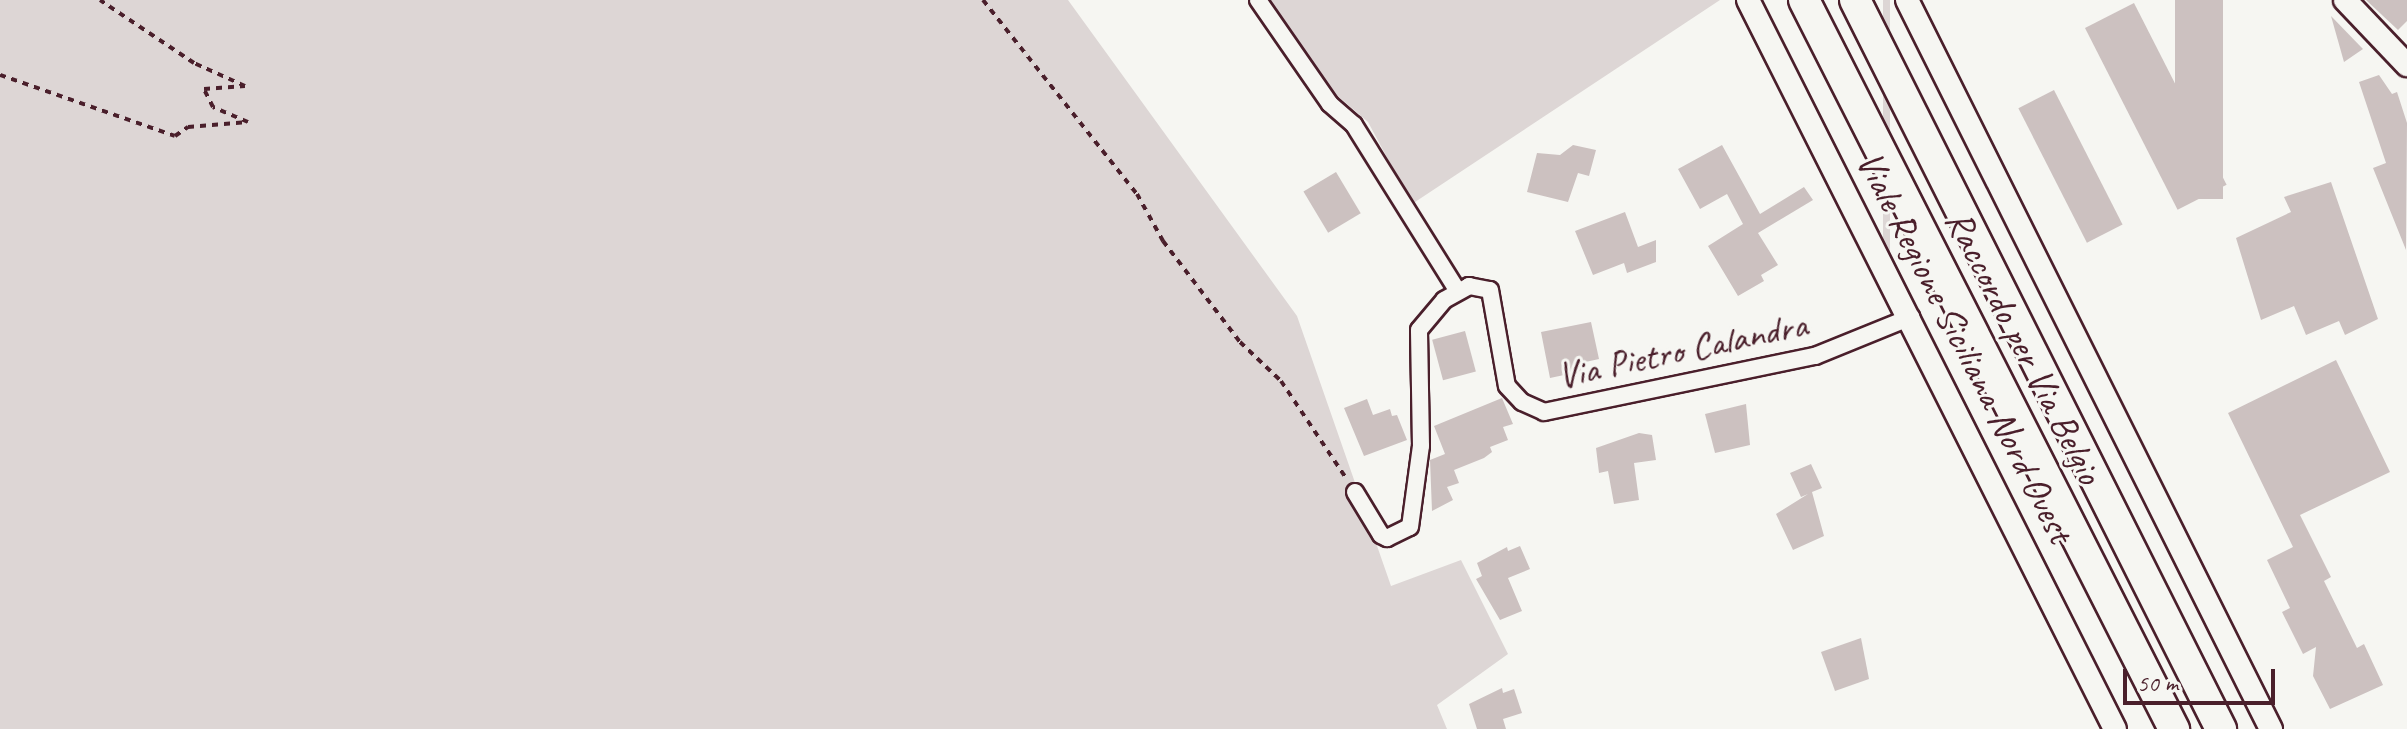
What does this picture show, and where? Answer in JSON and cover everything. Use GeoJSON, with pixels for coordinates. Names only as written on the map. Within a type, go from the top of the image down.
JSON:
{"type":"FeatureCollection","features":[{"type":"Feature","properties":{"kind":"highway","name":"Raccordo per Via Belgio"},"geometry":{"type":"LineString","coordinates":[[1804,0],[2174,729]]}},
{"type":"Feature","properties":{"kind":"highway","name":"Raccordo per Via Belgio"},"geometry":{"type":"LineString","coordinates":[[1855,0],[2221,729]]}},
{"type":"Feature","properties":{"kind":"highway"},"geometry":{"type":"LineString","coordinates":[[1997,385],[2088,593],[2156,729]]}},
{"type":"Feature","properties":{"kind":"street"},"geometry":{"type":"LineString","coordinates":[[1258,0],[1330,104],[1354,125],[1457,290],[1419,330],[1421,446],[1410,527],[1387,538],[1381,535],[1355,492]]}},
{"type":"Feature","properties":{"kind":"street","name":"Viale Regione Siciliana Nord Ovest"},"geometry":{"type":"LineString","coordinates":[[1748,0],[1911,317],[2115,729]]}},
{"type":"Feature","properties":{"kind":"street"},"geometry":{"type":"LineString","coordinates":[[1907,0],[2271,729]]}},
{"type":"Feature","properties":{"kind":"street"},"geometry":{"type":"LineString","coordinates":[[2345,0],[2407,65]]}},
{"type":"Feature","properties":{"kind":"street","name":"Via Pietro Calandra"},"geometry":{"type":"LineString","coordinates":[[1457,290],[1476,285],[1490,290],[1503,378],[1522,402],[1544,412],[1815,356],[1911,317]]}},
{"type":"Feature","properties":{"kind":"path"},"geometry":{"type":"LineString","coordinates":[[0,75],[175,136],[188,127],[248,122],[213,107],[204,89],[245,86],[194,63],[100,0]]}},
{"type":"Feature","properties":{"kind":"path"},"geometry":{"type":"LineString","coordinates":[[983,0],[1137,194],[1163,241],[1240,342],[1281,381],[1355,492]]}},
{"type":"Feature","properties":{"kind":"shaded area"},"geometry":{"type":"Polygon","coordinates":[[[0,0],[1068,0],[1297,316],[1391,586],[1461,560],[1508,654],[1437,705],[1447,729],[0,729],[0,0]]]}},
{"type":"Feature","properties":{"kind":"shaded area"},"geometry":{"type":"Polygon","coordinates":[[[1271,0],[1720,0],[1412,204],[1368,122],[1332,91],[1271,0]]]}},
{"type":"Feature","properties":{"kind":"shaded area"},"geometry":{"type":"Polygon","coordinates":[[[1883,0],[1890,0],[1890,279],[1883,279],[1883,0]]]}},
{"type":"Feature","properties":{"kind":"building"},"geometry":{"type":"Polygon","coordinates":[[[2175,0],[2223,0],[2223,199],[2175,199],[2175,0]]]}},
{"type":"Feature","properties":{"kind":"building"},"geometry":{"type":"Polygon","coordinates":[[[2366,0],[2407,0],[2407,21],[2398,30],[2366,0]]]}},
{"type":"Feature","properties":{"kind":"building"},"geometry":{"type":"Polygon","coordinates":[[[2134,3],[2227,185],[2178,210],[2085,28],[2134,3]]]}},
{"type":"Feature","properties":{"kind":"building"},"geometry":{"type":"Polygon","coordinates":[[[2331,16],[2363,49],[2344,62],[2331,16]]]}},
{"type":"Feature","properties":{"kind":"building"},"geometry":{"type":"Polygon","coordinates":[[[2379,75],[2392,94],[2397,92],[2407,123],[2406,250],[2373,168],[2386,163],[2359,82],[2379,75]]]}},
{"type":"Feature","properties":{"kind":"building"},"geometry":{"type":"Polygon","coordinates":[[[2054,90],[2123,225],[2087,243],[2018,108],[2054,90]]]}},
{"type":"Feature","properties":{"kind":"building"},"geometry":{"type":"Polygon","coordinates":[[[1573,145],[1596,150],[1589,176],[1578,173],[1568,202],[1527,192],[1537,153],[1560,155],[1573,145]]]}},
{"type":"Feature","properties":{"kind":"building"},"geometry":{"type":"Polygon","coordinates":[[[1722,145],[1760,214],[1804,187],[1813,200],[1758,233],[1778,265],[1761,275],[1764,281],[1738,296],[1708,246],[1743,224],[1727,194],[1700,209],[1678,169],[1722,145]]]}},
{"type":"Feature","properties":{"kind":"building"},"geometry":{"type":"Polygon","coordinates":[[[1336,172],[1361,213],[1328,233],[1303,192],[1336,172]]]}},
{"type":"Feature","properties":{"kind":"building"},"geometry":{"type":"Polygon","coordinates":[[[2331,182],[2378,319],[2345,335],[2339,321],[2306,335],[2294,306],[2261,320],[2236,238],[2291,212],[2284,197],[2331,182]]]}},
{"type":"Feature","properties":{"kind":"building"},"geometry":{"type":"Polygon","coordinates":[[[1625,212],[1638,247],[1656,240],[1656,262],[1627,273],[1624,263],[1593,275],[1575,231],[1625,212]]]}},
{"type":"Feature","properties":{"kind":"building"},"geometry":{"type":"Polygon","coordinates":[[[1591,322],[1599,359],[1581,363],[1583,371],[1550,378],[1541,332],[1591,322]]]}},
{"type":"Feature","properties":{"kind":"building"},"geometry":{"type":"Polygon","coordinates":[[[1465,331],[1476,372],[1443,380],[1432,340],[1465,331]]]}},
{"type":"Feature","properties":{"kind":"building"},"geometry":{"type":"Polygon","coordinates":[[[2336,360],[2390,472],[2300,515],[2331,577],[2324,581],[2357,648],[2364,644],[2383,685],[2330,709],[2313,676],[2316,647],[2303,654],[2282,612],[2290,608],[2267,560],[2293,547],[2228,413],[2336,360]]]}},
{"type":"Feature","properties":{"kind":"building"},"geometry":{"type":"Polygon","coordinates":[[[1502,398],[1513,424],[1503,427],[1508,440],[1490,447],[1492,452],[1484,458],[1454,470],[1459,483],[1447,487],[1453,500],[1432,511],[1430,460],[1445,454],[1434,426],[1502,398]]]}},
{"type":"Feature","properties":{"kind":"building"},"geometry":{"type":"Polygon","coordinates":[[[1367,399],[1373,415],[1390,409],[1392,416],[1397,415],[1407,440],[1364,456],[1344,408],[1367,399]]]}},
{"type":"Feature","properties":{"kind":"building"},"geometry":{"type":"Polygon","coordinates":[[[1746,404],[1750,445],[1715,453],[1705,414],[1746,404]]]}},
{"type":"Feature","properties":{"kind":"building"},"geometry":{"type":"Polygon","coordinates":[[[1639,433],[1652,435],[1656,460],[1634,463],[1639,500],[1614,504],[1608,471],[1599,473],[1596,448],[1639,433]]]}},
{"type":"Feature","properties":{"kind":"building"},"geometry":{"type":"Polygon","coordinates":[[[1811,464],[1822,488],[1812,492],[1824,536],[1793,550],[1776,514],[1808,494],[1801,497],[1790,473],[1811,464]]]}},
{"type":"Feature","properties":{"kind":"building"},"geometry":{"type":"Polygon","coordinates":[[[1520,546],[1530,569],[1508,578],[1522,611],[1500,620],[1476,579],[1482,576],[1477,563],[1507,547],[1508,551],[1520,546]]]}},
{"type":"Feature","properties":{"kind":"building"},"geometry":{"type":"Polygon","coordinates":[[[1861,638],[1869,679],[1835,691],[1821,652],[1861,638]]]}},
{"type":"Feature","properties":{"kind":"building"},"geometry":{"type":"Polygon","coordinates":[[[1502,688],[1503,693],[1514,689],[1522,713],[1503,719],[1506,729],[1477,729],[1469,704],[1502,688]]]}}]}
